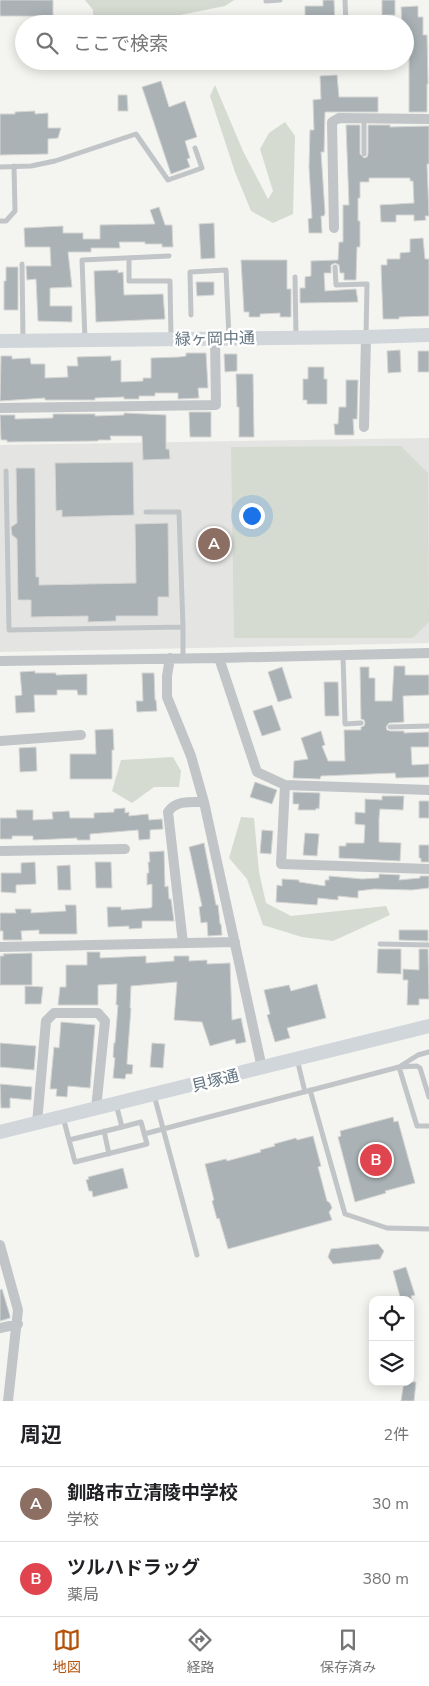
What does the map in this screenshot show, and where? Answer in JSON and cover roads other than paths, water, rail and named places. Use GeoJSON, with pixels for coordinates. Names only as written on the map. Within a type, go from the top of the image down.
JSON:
{"type":"FeatureCollection","features":[{"type":"Feature","properties":{"kind":"street"},"geometry":{"type":"LineString","coordinates":[[334,228],[332,122],[339,118],[429,119]]}},
{"type":"Feature","properties":{"kind":"street","name":"緑ヶ岡中通"},"geometry":{"type":"LineString","coordinates":[[0,341],[429,335]]}},
{"type":"Feature","properties":{"kind":"street"},"geometry":{"type":"LineString","coordinates":[[364,427],[366,337]]}},
{"type":"Feature","properties":{"kind":"street"},"geometry":{"type":"LineString","coordinates":[[0,408],[216,405],[222,338]]}},
{"type":"Feature","properties":{"kind":"street"},"geometry":{"type":"LineString","coordinates":[[0,660],[219,658],[429,653]]}},
{"type":"Feature","properties":{"kind":"street"},"geometry":{"type":"LineString","coordinates":[[170,658],[167,676],[167,697],[192,756],[204,802],[262,1068]]}},
{"type":"Feature","properties":{"kind":"street"},"geometry":{"type":"LineString","coordinates":[[219,658],[257,772],[285,785],[429,790]]}},
{"type":"Feature","properties":{"kind":"street"},"geometry":{"type":"LineString","coordinates":[[0,741],[81,735]]}},
{"type":"Feature","properties":{"kind":"street"},"geometry":{"type":"LineString","coordinates":[[285,785],[281,864],[429,869]]}},
{"type":"Feature","properties":{"kind":"street"},"geometry":{"type":"LineString","coordinates":[[183,943],[168,812],[172,807],[181,803],[204,802]]}},
{"type":"Feature","properties":{"kind":"street"},"geometry":{"type":"LineString","coordinates":[[0,851],[125,849]]}},
{"type":"Feature","properties":{"kind":"street"},"geometry":{"type":"LineString","coordinates":[[0,947],[235,942]]}},
{"type":"Feature","properties":{"kind":"street"},"geometry":{"type":"LineString","coordinates":[[37,1123],[46,1021],[54,1014],[98,1013],[105,1020],[96,1109]]}},
{"type":"Feature","properties":{"kind":"street","name":"貝塚通"},"geometry":{"type":"LineString","coordinates":[[0,1132],[429,1026]]}},
{"type":"Feature","properties":{"kind":"street"},"geometry":{"type":"LineString","coordinates":[[0,1245],[18,1310],[18,1324],[6,1398]]}},
{"type":"Feature","properties":{"kind":"street"},"geometry":{"type":"LineString","coordinates":[[0,1328],[18,1324]]}},
{"type":"Feature","properties":{"kind":"lane"},"geometry":{"type":"LineString","coordinates":[[266,1],[280,0]]}},
{"type":"Feature","properties":{"kind":"lane"},"geometry":{"type":"LineString","coordinates":[[346,0],[346,15]]}},
{"type":"Feature","properties":{"kind":"lane"},"geometry":{"type":"LineString","coordinates":[[364,118],[364,154]]}},
{"type":"Feature","properties":{"kind":"lane"},"geometry":{"type":"LineString","coordinates":[[0,166],[31,166],[55,161],[136,134],[168,180],[202,168],[195,148]]}},
{"type":"Feature","properties":{"kind":"lane"},"geometry":{"type":"LineString","coordinates":[[0,221],[6,221],[15,211],[14,166]]}},
{"type":"Feature","properties":{"kind":"lane"},"geometry":{"type":"LineString","coordinates":[[84,340],[82,260],[169,256]]}},
{"type":"Feature","properties":{"kind":"lane"},"geometry":{"type":"LineString","coordinates":[[129,258],[130,281],[170,280],[171,339]]}},
{"type":"Feature","properties":{"kind":"lane"},"geometry":{"type":"LineString","coordinates":[[22,264],[24,340]]}},
{"type":"Feature","properties":{"kind":"lane"},"geometry":{"type":"LineString","coordinates":[[335,267],[336,285],[367,284],[366,337]]}},
{"type":"Feature","properties":{"kind":"lane"},"geometry":{"type":"LineString","coordinates":[[190,315],[190,272],[226,270],[222,338]]}},
{"type":"Feature","properties":{"kind":"lane"},"geometry":{"type":"LineString","coordinates":[[295,277],[296,337]]}},
{"type":"Feature","properties":{"kind":"lane"},"geometry":{"type":"LineString","coordinates":[[6,471],[9,630],[183,627]]}},
{"type":"Feature","properties":{"kind":"lane"},"geometry":{"type":"LineString","coordinates":[[146,512],[179,512],[183,658]]}},
{"type":"Feature","properties":{"kind":"lane"},"geometry":{"type":"LineString","coordinates":[[343,655],[345,724],[361,723]]}},
{"type":"Feature","properties":{"kind":"lane"},"geometry":{"type":"LineString","coordinates":[[390,727],[429,726]]}},
{"type":"Feature","properties":{"kind":"lane"},"geometry":{"type":"LineString","coordinates":[[380,944],[429,944]]}},
{"type":"Feature","properties":{"kind":"lane"},"geometry":{"type":"LineString","coordinates":[[399,1067],[418,1055],[429,1052]]}},
{"type":"Feature","properties":{"kind":"lane"},"geometry":{"type":"LineString","coordinates":[[297,1059],[346,1214],[387,1228],[429,1229]]}},
{"type":"Feature","properties":{"kind":"lane"},"geometry":{"type":"LineString","coordinates":[[144,1134],[399,1067],[417,1066],[420,1068],[429,1097]]}},
{"type":"Feature","properties":{"kind":"lane"},"geometry":{"type":"LineString","coordinates":[[399,1067],[417,1126],[429,1126]]}},
{"type":"Feature","properties":{"kind":"lane"},"geometry":{"type":"LineString","coordinates":[[154,1094],[198,1255]]}},
{"type":"Feature","properties":{"kind":"lane"},"geometry":{"type":"LineString","coordinates":[[116,1104],[122,1127]]}},
{"type":"Feature","properties":{"kind":"lane"},"geometry":{"type":"LineString","coordinates":[[63,1117],[69,1140],[75,1162],[147,1144],[141,1122],[69,1140]]}},
{"type":"Feature","properties":{"kind":"lane"},"geometry":{"type":"LineString","coordinates":[[104,1132],[109,1154]]}},
{"type":"Feature","properties":{"kind":"place","name":"釧路市立清陵中学校"},"geometry":{"type":"Point","coordinates":[214,544]}},
{"type":"Feature","properties":{"kind":"place","name":"ツルハドラッグ"},"geometry":{"type":"Point","coordinates":[376,1160]}}]}
